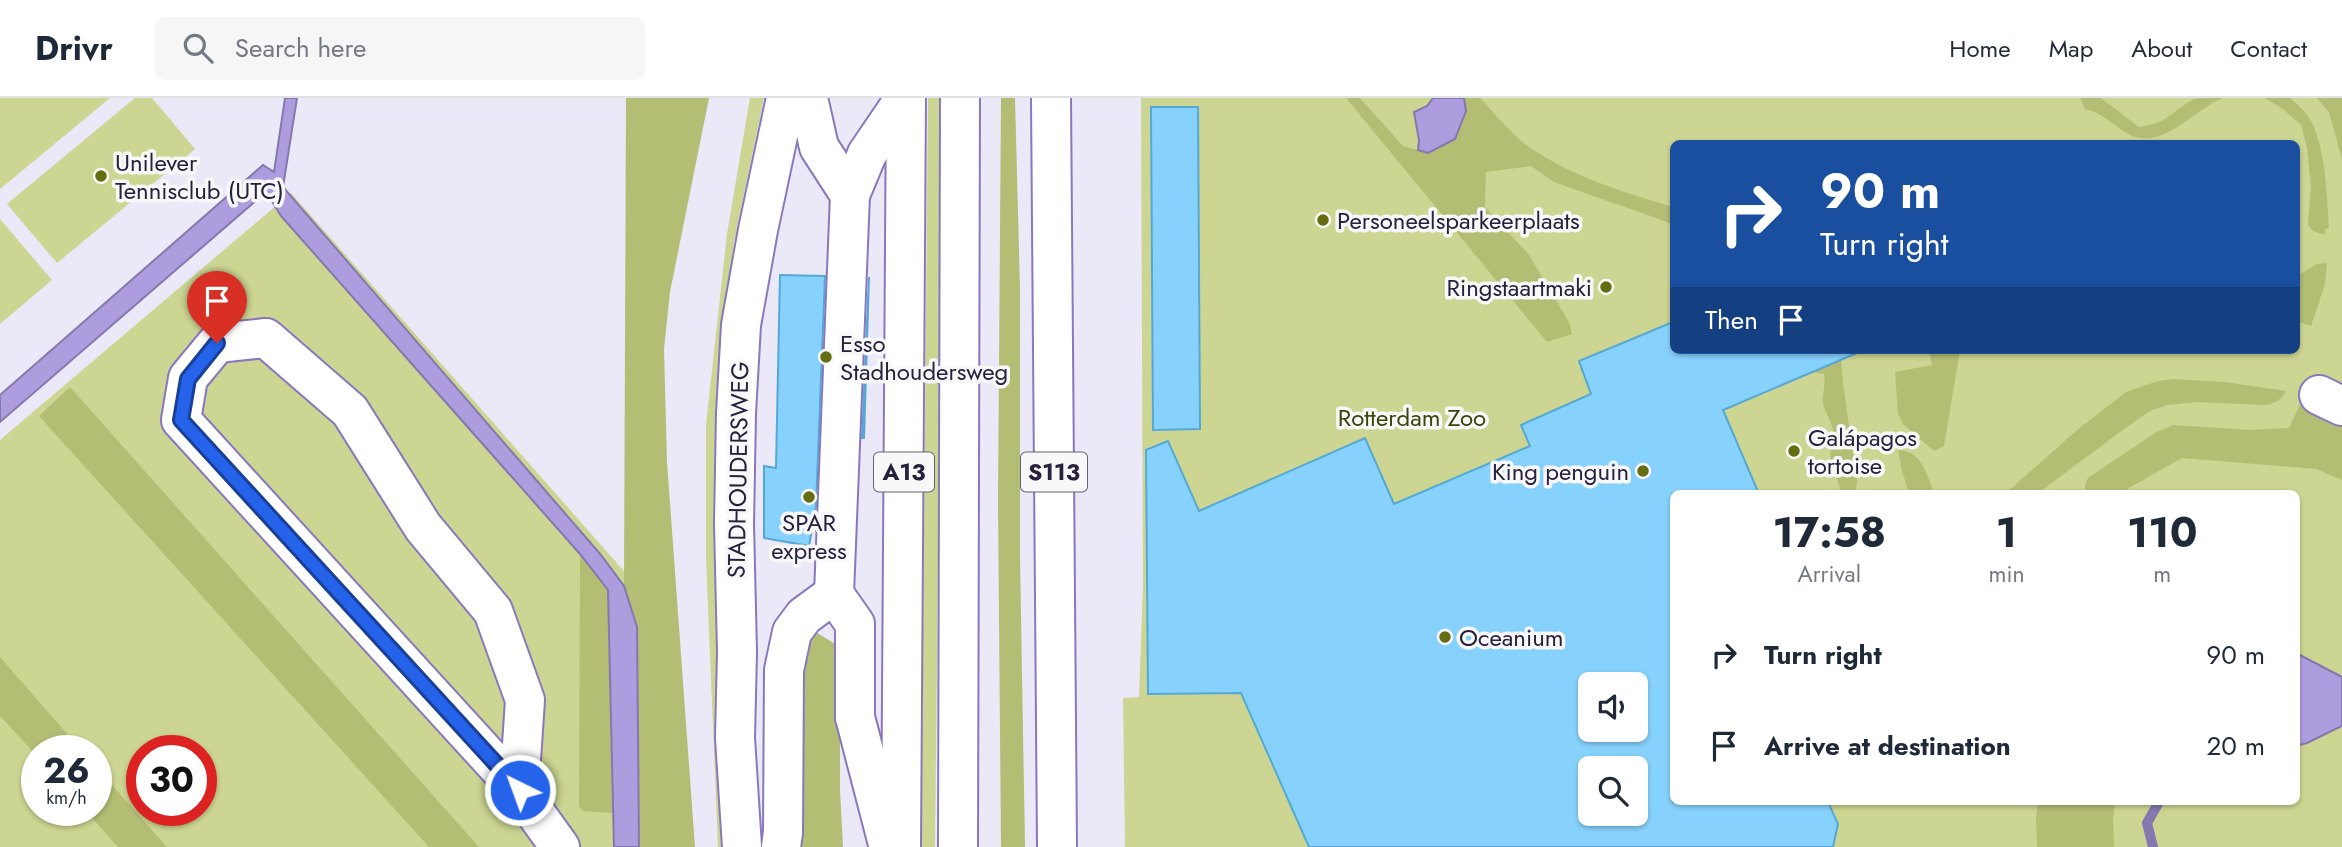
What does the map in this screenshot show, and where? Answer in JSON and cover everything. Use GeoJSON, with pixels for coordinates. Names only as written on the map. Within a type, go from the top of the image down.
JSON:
{"type":"FeatureCollection","features":[{"type":"Feature","properties":{"kind":"main road","name":"STADHOUDERSWEG"},"geometry":{"type":"LineString","coordinates":[[741,847],[735,738],[737,652],[734,524],[741,325],[786,98]]}},
{"type":"Feature","properties":{"kind":"main road"},"geometry":{"type":"LineString","coordinates":[[808,98],[819,148],[850,195],[834,594],[855,624],[855,718],[888,847]]}},
{"type":"Feature","properties":{"kind":"main road","name":"A13"},"geometry":{"type":"LineString","coordinates":[[850,195],[867,154],[906,98]]}},
{"type":"Feature","properties":{"kind":"main road","name":"A13"},"geometry":{"type":"LineString","coordinates":[[901,847],[906,98]]}},
{"type":"Feature","properties":{"kind":"main road","name":"A13"},"geometry":{"type":"LineString","coordinates":[[958,847],[960,98]]}},
{"type":"Feature","properties":{"kind":"main road","name":"S113"},"geometry":{"type":"LineString","coordinates":[[1051,98],[1057,847]]}},
{"type":"Feature","properties":{"kind":"main road"},"geometry":{"type":"LineString","coordinates":[[520,790],[525,700],[493,611],[423,527],[350,411],[266,338],[217,343],[188,379],[181,420],[520,790],[560,847]]}},
{"type":"Feature","properties":{"kind":"main road"},"geometry":{"type":"LineString","coordinates":[[782,840],[784,670],[792,632],[804,617],[834,594]]}},
{"type":"Feature","properties":{"kind":"green space","name":"Unilever Tennisclub (UTC)"},"geometry":{"type":"Polygon","coordinates":[[[0,98],[110,98],[0,189],[0,98]]]}},
{"type":"Feature","properties":{"kind":"green space","name":"Unilever Tennisclub (UTC)"},"geometry":{"type":"Polygon","coordinates":[[[135,98],[152,98],[195,149],[57,263],[7,204],[135,98]]]}},
{"type":"Feature","properties":{"kind":"green space"},"geometry":{"type":"Polygon","coordinates":[[[626,98],[709,98],[670,292],[664,349],[667,462],[695,847],[639,847],[637,627],[624,586],[626,98]]]}},
{"type":"Feature","properties":{"kind":"green space"},"geometry":{"type":"Polygon","coordinates":[[[750,98],[764,98],[734,242],[715,426],[722,691],[730,847],[718,847],[706,558],[706,425],[727,234],[750,98]]]}},
{"type":"Feature","properties":{"kind":"green space"},"geometry":{"type":"Polygon","coordinates":[[[928,98],[943,98],[935,847],[921,847],[928,98]]]}},
{"type":"Feature","properties":{"kind":"green space"},"geometry":{"type":"Polygon","coordinates":[[[1001,98],[1015,98],[1020,289],[1020,557],[1025,847],[1001,847],[998,502],[1001,98]]]}},
{"type":"Feature","properties":{"kind":"green space","name":"Rotterdam Zoo"},"geometry":{"type":"Polygon","coordinates":[[[1141,98],[2342,98],[2342,847],[1125,847],[1123,698],[1139,697],[1143,586],[1141,98]]]}},
{"type":"Feature","properties":{"kind":"green space"},"geometry":{"type":"Polygon","coordinates":[[[1346,98],[1360,98],[1403,146],[1428,153],[1466,111],[1464,98],[1480,98],[1529,147],[1562,167],[1617,190],[1670,206],[1670,223],[1554,182],[1531,166],[1486,172],[1485,207],[1529,255],[1569,322],[1572,334],[1547,342],[1346,98]]]}},
{"type":"Feature","properties":{"kind":"green space"},"geometry":{"type":"Polygon","coordinates":[[[2080,98],[2101,98],[2139,127],[2163,120],[2194,99],[2223,98],[2165,133],[2153,138],[2141,138],[2128,134],[2103,116],[2085,109],[2080,98]]]}},
{"type":"Feature","properties":{"kind":"green space"},"geometry":{"type":"Polygon","coordinates":[[[2265,98],[2290,98],[2305,112],[2315,129],[2326,187],[2329,228],[2325,229],[2325,235],[2313,231],[2308,225],[2311,187],[2307,148],[2301,125],[2265,98]]]}},
{"type":"Feature","properties":{"kind":"green space"},"geometry":{"type":"Polygon","coordinates":[[[2317,98],[2342,98],[2342,159],[2329,112],[2317,98]]]}},
{"type":"Feature","properties":{"kind":"green space"},"geometry":{"type":"Polygon","coordinates":[[[291,193],[630,578],[630,847],[0,847],[0,440],[291,193]]]}},
{"type":"Feature","properties":{"kind":"green space"},"geometry":{"type":"Polygon","coordinates":[[[0,219],[52,280],[0,324],[0,219]]]}},
{"type":"Feature","properties":{"kind":"green space"},"geometry":{"type":"Polygon","coordinates":[[[2327,263],[2325,284],[2311,326],[2300,322],[2300,274],[2317,264],[2327,263]]]}},
{"type":"Feature","properties":{"kind":"green space"},"geometry":{"type":"Polygon","coordinates":[[[1835,354],[1840,354],[1857,482],[1856,490],[1840,490],[1831,463],[1827,439],[1833,430],[1823,403],[1824,374],[1813,372],[1835,354]]]}},
{"type":"Feature","properties":{"kind":"green space"},"geometry":{"type":"Polygon","coordinates":[[[1930,354],[1959,354],[1944,446],[1934,451],[1903,424],[1898,413],[1895,372],[1932,365],[1930,354]]]}},
{"type":"Feature","properties":{"kind":"green space"},"geometry":{"type":"Polygon","coordinates":[[[2174,379],[2224,382],[2286,391],[2278,401],[2265,405],[2197,402],[2167,405],[2150,411],[2042,490],[2009,490],[2076,431],[2126,392],[2158,381],[2174,379]]]}},
{"type":"Feature","properties":{"kind":"green space"},"geometry":{"type":"Polygon","coordinates":[[[70,387],[479,847],[429,847],[39,416],[70,387]]]}},
{"type":"Feature","properties":{"kind":"green space"},"geometry":{"type":"Polygon","coordinates":[[[2303,398],[2342,420],[2342,480],[2316,469],[2182,458],[2125,490],[2086,490],[2088,478],[2155,433],[2173,425],[2251,430],[2289,428],[2303,398]]]}},
{"type":"Feature","properties":{"kind":"green space"},"geometry":{"type":"Polygon","coordinates":[[[1898,450],[1906,451],[1918,459],[1933,490],[1908,490],[1898,450]]]}},
{"type":"Feature","properties":{"kind":"green space"},"geometry":{"type":"Polygon","coordinates":[[[580,554],[608,590],[613,813],[582,811],[579,806],[580,554]]]}},
{"type":"Feature","properties":{"kind":"green space"},"geometry":{"type":"Polygon","coordinates":[[[814,631],[840,647],[840,790],[843,847],[798,847],[797,700],[810,637],[814,631]]]}},
{"type":"Feature","properties":{"kind":"green space"},"geometry":{"type":"Polygon","coordinates":[[[0,657],[68,735],[21,735],[21,739],[0,716],[0,657]]]}},
{"type":"Feature","properties":{"kind":"green space"},"geometry":{"type":"Polygon","coordinates":[[[112,785],[126,801],[126,826],[148,826],[167,847],[118,847],[99,826],[112,826],[112,785]]]}},
{"type":"Feature","properties":{"kind":"green space"},"geometry":{"type":"Polygon","coordinates":[[[2038,805],[2115,805],[2114,847],[2037,847],[2038,805]]]}},
{"type":"Feature","properties":{"kind":"shaded area"},"geometry":{"type":"Polygon","coordinates":[[[285,98],[297,98],[283,187],[601,555],[624,586],[637,627],[639,847],[614,847],[608,590],[580,554],[281,216],[266,192],[0,422],[0,395],[263,165],[274,172],[285,98]]]}},
{"type":"Feature","properties":{"kind":"shaded area"},"geometry":{"type":"Polygon","coordinates":[[[1433,98],[1464,98],[1466,111],[1455,139],[1428,153],[1418,150],[1414,112],[1427,106],[1433,98]]]}},
{"type":"Feature","properties":{"kind":"shaded area"},"geometry":{"type":"Polygon","coordinates":[[[2300,655],[2342,677],[2342,726],[2300,745],[2300,655]]]}},
{"type":"Feature","properties":{"kind":"building"},"geometry":{"type":"Polygon","coordinates":[[[1151,107],[1198,107],[1200,429],[1153,430],[1151,107]]]}},
{"type":"Feature","properties":{"kind":"building"},"geometry":{"type":"Polygon","coordinates":[[[780,275],[825,276],[816,506],[809,546],[764,538],[764,466],[776,468],[780,275]]]}},
{"type":"Feature","properties":{"kind":"building"},"geometry":{"type":"Polygon","coordinates":[[[869,277],[864,438],[862,438],[869,277]]]}},
{"type":"Feature","properties":{"kind":"building","name":"Oceanium"},"geometry":{"type":"Polygon","coordinates":[[[1670,323],[1670,354],[1855,354],[1723,410],[1757,490],[1670,490],[1670,805],[1829,805],[1838,824],[1833,847],[1309,847],[1241,693],[1148,694],[1146,450],[1168,441],[1199,511],[1365,438],[1394,504],[1530,446],[1521,425],[1591,394],[1579,361],[1670,323]]]}},
{"type":"Feature","properties":{"kind":"waterway"},"geometry":{"type":"LineString","coordinates":[[2153,847],[2147,823],[2157,805]]}},
{"type":"Feature","properties":{"kind":"place","name":"Unilever Tennisclub (UTC)"},"geometry":{"type":"Point","coordinates":[101,176]}},
{"type":"Feature","properties":{"kind":"place","name":"Personeelsparkeerplaats"},"geometry":{"type":"Point","coordinates":[1323,220]}},
{"type":"Feature","properties":{"kind":"place","name":"Ringstaartmaki"},"geometry":{"type":"Point","coordinates":[1606,287]}},
{"type":"Feature","properties":{"kind":"place","name":"Esso Stadhoudersweg"},"geometry":{"type":"Point","coordinates":[826,357]}},
{"type":"Feature","properties":{"kind":"place","name":"Galápagos tortoise"},"geometry":{"type":"Point","coordinates":[1794,451]}},
{"type":"Feature","properties":{"kind":"place","name":"King penguin"},"geometry":{"type":"Point","coordinates":[1643,471]}},
{"type":"Feature","properties":{"kind":"place","name":"SPAR express"},"geometry":{"type":"Point","coordinates":[809,497]}},
{"type":"Feature","properties":{"kind":"place","name":"Oceanium"},"geometry":{"type":"Point","coordinates":[1445,637]}},
{"type":"Feature","properties":{"kind":"route"},"geometry":{"type":"LineString","coordinates":[[217,343],[188,379],[181,420],[520,790]]}}]}
